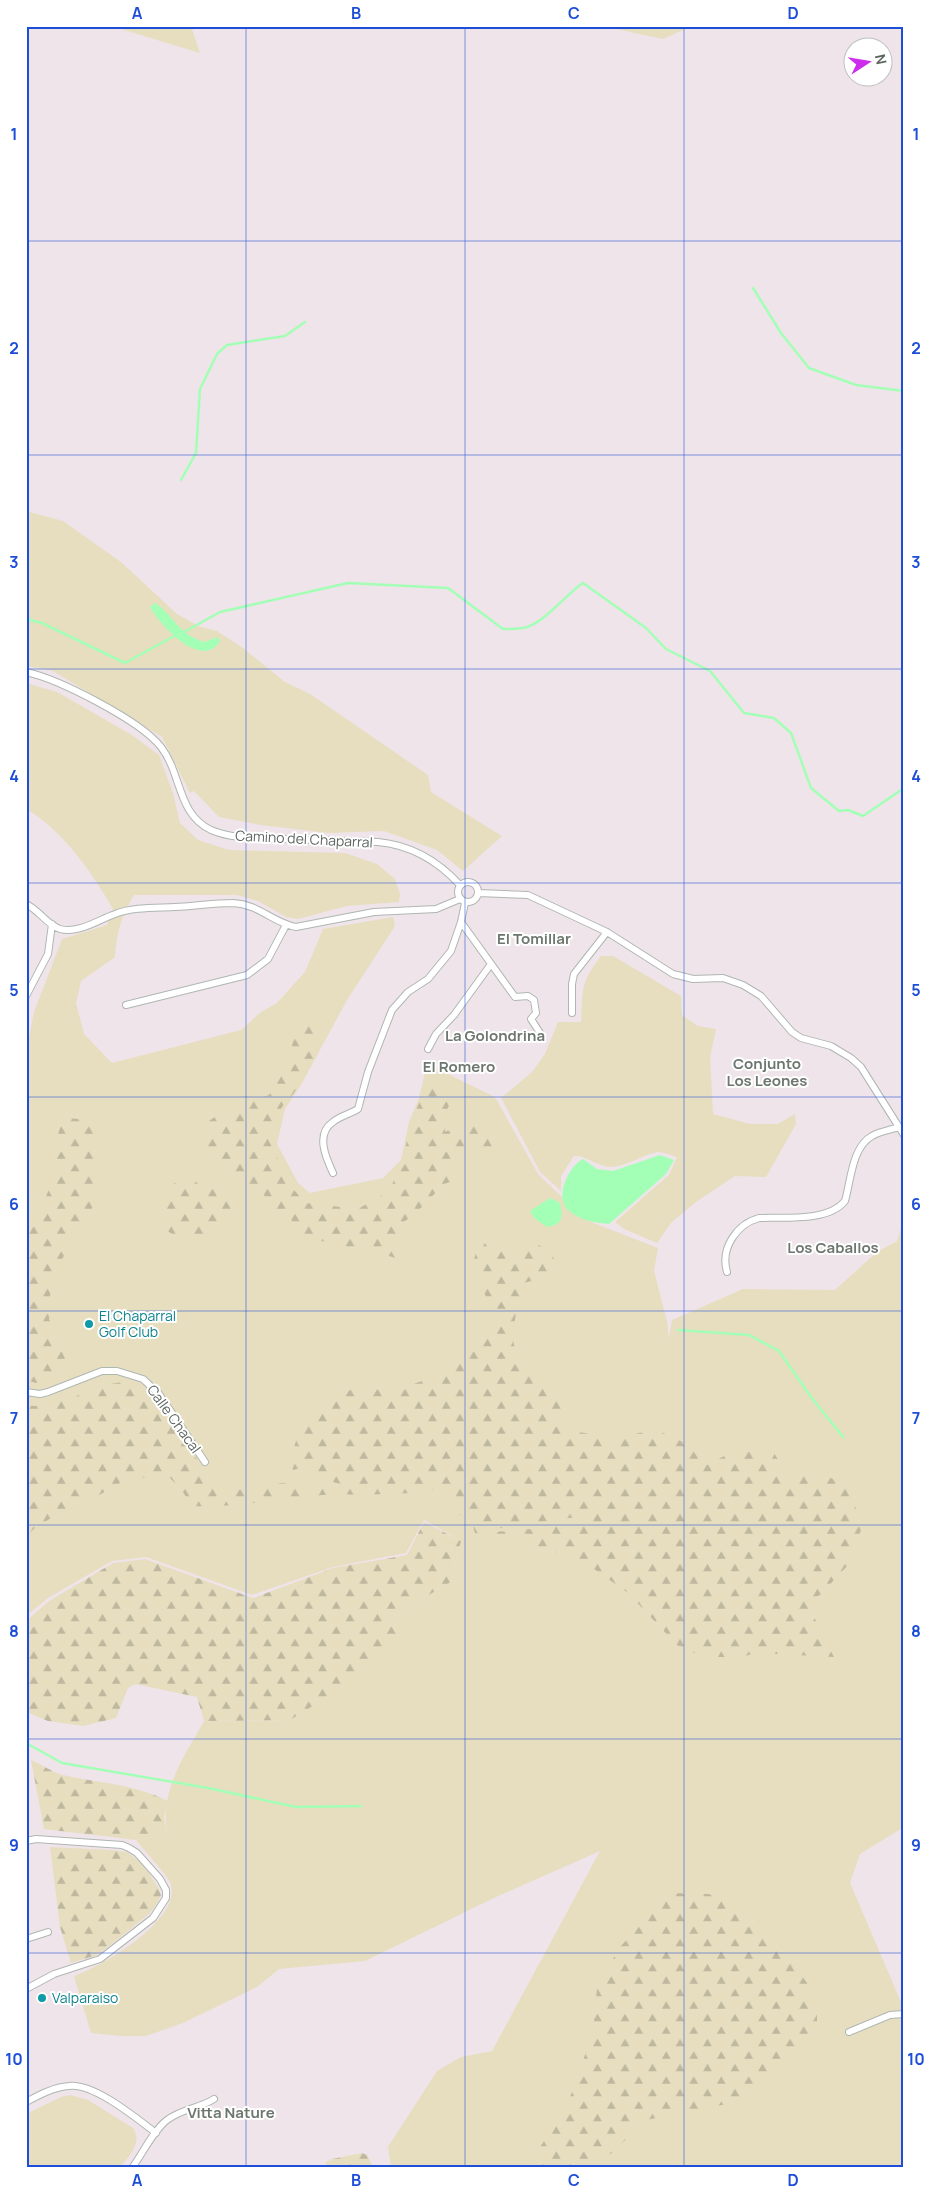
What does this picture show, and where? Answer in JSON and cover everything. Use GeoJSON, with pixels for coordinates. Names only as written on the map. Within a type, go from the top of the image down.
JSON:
{"type":"FeatureCollection","features":[{"type":"Feature","properties":{"kind":"street","name":"Camino del Chaparral"},"geometry":{"type":"LineString","coordinates":[[26,672],[67,686],[128,721],[155,740],[167,756],[188,810],[202,825],[211,830],[250,838],[378,842],[399,845],[428,858],[450,874],[460,885]]}},
{"type":"Feature","properties":{"kind":"street"},"geometry":{"type":"LineString","coordinates":[[26,904],[34,908],[58,928],[75,930],[129,910],[235,903],[259,909],[286,926],[296,928],[374,912],[436,909],[462,901],[474,901],[478,893],[476,886],[470,882],[460,885],[457,894],[462,901],[461,922],[451,950],[428,978],[408,992],[392,1010],[368,1072],[358,1109],[331,1123],[326,1129],[323,1139],[324,1148],[333,1173]]}},
{"type":"Feature","properties":{"kind":"street"},"geometry":{"type":"LineString","coordinates":[[478,893],[528,896],[607,932],[673,974],[692,979],[712,978],[734,981],[761,996],[792,1032],[801,1038],[831,1046],[852,1058],[861,1067],[904,1135]]}},
{"type":"Feature","properties":{"kind":"street"},"geometry":{"type":"LineString","coordinates":[[461,922],[515,997],[528,996],[534,1000],[536,1012],[531,1019],[540,1033]]}},
{"type":"Feature","properties":{"kind":"street"},"geometry":{"type":"LineString","coordinates":[[26,996],[48,954],[52,942],[52,924]]}},
{"type":"Feature","properties":{"kind":"street"},"geometry":{"type":"LineString","coordinates":[[126,1005],[224,983],[247,975],[268,959],[286,926]]}},
{"type":"Feature","properties":{"kind":"street"},"geometry":{"type":"LineString","coordinates":[[572,1013],[574,974],[607,932]]}},
{"type":"Feature","properties":{"kind":"street"},"geometry":{"type":"LineString","coordinates":[[428,1049],[436,1034],[454,1015],[491,964]]}},
{"type":"Feature","properties":{"kind":"street"},"geometry":{"type":"LineString","coordinates":[[727,1272],[725,1265],[728,1247],[741,1227],[759,1218],[824,1214],[840,1207],[845,1201],[858,1151],[863,1143],[872,1136],[899,1128]]}},
{"type":"Feature","properties":{"kind":"street","name":"Calle Chacal"},"geometry":{"type":"LineString","coordinates":[[26,1392],[40,1394],[48,1392],[98,1372],[118,1370],[131,1373],[143,1378],[159,1394],[205,1462]]}},
{"type":"Feature","properties":{"kind":"street"},"geometry":{"type":"LineString","coordinates":[[26,1841],[36,1839],[122,1845],[137,1853],[160,1879],[166,1890],[166,1898],[153,1918],[100,1959],[54,1974],[26,1989]]}},
{"type":"Feature","properties":{"kind":"street"},"geometry":{"type":"LineString","coordinates":[[26,1939],[48,1932]]}},
{"type":"Feature","properties":{"kind":"street"},"geometry":{"type":"LineString","coordinates":[[849,2032],[890,2015],[904,2014]]}},
{"type":"Feature","properties":{"kind":"street"},"geometry":{"type":"LineString","coordinates":[[26,2102],[58,2087],[72,2085],[96,2093],[156,2133]]}},
{"type":"Feature","properties":{"kind":"street"},"geometry":{"type":"LineString","coordinates":[[132,2168],[167,2120],[183,2111],[205,2105],[214,2099]]}},
{"type":"Feature","properties":{"kind":"green space"},"geometry":{"type":"Polygon","coordinates":[[[111,26],[191,26],[200,53],[111,26]]]}},
{"type":"Feature","properties":{"kind":"green space"},"geometry":{"type":"Polygon","coordinates":[[[602,26],[692,26],[663,39],[602,26]]]}},
{"type":"Feature","properties":{"kind":"green space"},"geometry":{"type":"Polygon","coordinates":[[[26,511],[63,521],[121,562],[177,614],[198,626],[217,631],[243,648],[285,682],[310,694],[428,775],[431,792],[502,836],[463,871],[437,850],[384,831],[328,833],[261,825],[219,817],[194,791],[190,793],[162,737],[53,671],[26,666],[26,511]]]}},
{"type":"Feature","properties":{"kind":"green space","name":"El Chaparral Golf Club"},"geometry":{"type":"Polygon","coordinates":[[[26,683],[57,692],[132,735],[159,755],[173,793],[180,823],[198,840],[229,850],[345,853],[377,864],[395,879],[400,894],[399,902],[347,906],[298,919],[286,917],[258,901],[237,895],[134,895],[120,925],[115,957],[81,981],[76,1003],[84,1034],[112,1063],[241,1030],[261,1012],[277,1003],[305,972],[323,929],[393,917],[395,926],[347,1000],[301,1085],[285,1109],[277,1144],[298,1183],[310,1193],[383,1178],[401,1160],[409,1122],[419,1098],[427,1064],[495,1097],[538,1174],[586,1220],[658,1248],[654,1271],[667,1321],[669,1339],[672,1320],[743,1289],[835,1290],[877,1252],[897,1241],[904,1220],[904,1827],[860,1854],[850,1883],[901,2002],[904,2015],[904,2168],[391,2168],[388,2147],[437,2071],[461,2057],[492,2051],[600,1851],[496,1897],[365,1961],[279,1969],[257,1987],[183,2023],[146,2036],[91,2033],[74,1976],[120,1952],[138,1939],[165,1911],[171,1896],[170,1882],[136,1840],[167,1835],[166,1818],[170,1789],[181,1762],[204,1721],[290,1720],[399,1636],[391,1624],[403,1610],[451,1582],[461,1541],[424,1520],[406,1553],[333,1567],[252,1595],[146,1557],[112,1561],[48,1598],[26,1616],[26,1051],[34,1012],[62,939],[107,925],[113,909],[76,853],[52,828],[26,809],[26,683]]]}},
{"type":"Feature","properties":{"kind":"green space"},"geometry":{"type":"Polygon","coordinates":[[[601,956],[613,956],[681,996],[682,1015],[698,1026],[716,1029],[710,1057],[713,1114],[750,1124],[778,1124],[795,1114],[796,1124],[766,1177],[735,1176],[696,1202],[671,1223],[657,1243],[624,1229],[615,1222],[669,1175],[677,1157],[658,1152],[623,1165],[610,1167],[574,1156],[561,1176],[561,1191],[540,1172],[501,1098],[532,1072],[545,1054],[558,1022],[581,1022],[586,980],[601,956]]]}},
{"type":"Feature","properties":{"kind":"green space"},"geometry":{"type":"Polygon","coordinates":[[[314,1017],[318,1017],[318,1022],[313,1029],[317,1044],[315,1057],[294,1093],[282,1107],[269,1141],[294,1190],[306,1203],[358,1209],[389,1191],[403,1161],[410,1123],[421,1099],[438,1083],[457,1088],[446,1112],[445,1132],[465,1123],[476,1109],[498,1147],[471,1149],[457,1157],[453,1181],[444,1184],[414,1215],[405,1221],[399,1230],[393,1253],[405,1255],[399,1259],[389,1256],[373,1246],[365,1245],[346,1250],[327,1242],[303,1238],[289,1215],[282,1214],[273,1209],[269,1201],[257,1190],[219,1167],[203,1140],[209,1121],[222,1112],[269,1095],[290,1057],[293,1040],[314,1017]]]}},
{"type":"Feature","properties":{"kind":"green space"},"geometry":{"type":"Polygon","coordinates":[[[69,1118],[97,1121],[102,1126],[93,1151],[100,1180],[95,1203],[51,1278],[49,1319],[70,1371],[36,1383],[26,1380],[26,1226],[38,1215],[53,1180],[52,1155],[61,1124],[69,1118]]]}},
{"type":"Feature","properties":{"kind":"green space"},"geometry":{"type":"Polygon","coordinates":[[[181,1174],[189,1175],[202,1188],[221,1189],[235,1196],[237,1212],[223,1219],[214,1233],[204,1239],[185,1239],[167,1231],[163,1226],[170,1189],[181,1174]]]}},
{"type":"Feature","properties":{"kind":"green space"},"geometry":{"type":"Polygon","coordinates":[[[480,1237],[490,1250],[539,1245],[552,1252],[556,1267],[552,1275],[524,1283],[513,1333],[516,1351],[522,1360],[552,1387],[560,1398],[568,1430],[623,1440],[638,1433],[659,1431],[685,1443],[707,1465],[730,1453],[772,1450],[788,1475],[810,1472],[848,1483],[862,1527],[849,1564],[820,1595],[809,1600],[814,1617],[834,1657],[755,1653],[742,1657],[703,1657],[677,1645],[628,1593],[580,1559],[552,1551],[535,1552],[529,1541],[519,1535],[496,1536],[475,1533],[473,1526],[489,1532],[587,1523],[576,1517],[495,1529],[465,1519],[434,1490],[421,1486],[413,1493],[344,1494],[341,1484],[312,1477],[309,1466],[293,1470],[291,1457],[300,1428],[335,1398],[356,1387],[392,1391],[425,1380],[493,1327],[494,1318],[492,1310],[475,1272],[474,1264],[480,1237]]]}},
{"type":"Feature","properties":{"kind":"green space"},"geometry":{"type":"Polygon","coordinates":[[[129,1381],[155,1395],[208,1476],[225,1490],[252,1489],[282,1483],[335,1487],[334,1494],[245,1504],[192,1506],[181,1489],[167,1475],[125,1480],[101,1494],[67,1508],[35,1528],[26,1536],[26,1405],[34,1406],[68,1400],[97,1386],[129,1381]]]}},
{"type":"Feature","properties":{"kind":"green space"},"geometry":{"type":"Polygon","coordinates":[[[424,1522],[461,1541],[451,1582],[403,1610],[391,1624],[399,1636],[332,1694],[290,1720],[204,1721],[197,1697],[135,1684],[128,1688],[116,1718],[83,1726],[48,1721],[26,1712],[26,1621],[49,1601],[113,1563],[145,1559],[253,1598],[333,1568],[407,1555],[424,1522]]]}},
{"type":"Feature","properties":{"kind":"green space"},"geometry":{"type":"Polygon","coordinates":[[[31,1760],[63,1775],[129,1787],[168,1801],[164,1817],[167,1835],[136,1840],[44,1829],[31,1760]]]}},
{"type":"Feature","properties":{"kind":"green space"},"geometry":{"type":"Polygon","coordinates":[[[50,1847],[127,1852],[139,1861],[158,1887],[161,1895],[157,1904],[149,1914],[97,1955],[71,1963],[60,1927],[50,1847]]]}},
{"type":"Feature","properties":{"kind":"green space"},"geometry":{"type":"Polygon","coordinates":[[[671,1893],[709,1894],[766,1925],[807,1983],[817,2006],[817,2028],[800,2039],[772,2081],[732,2103],[641,2121],[615,2150],[592,2164],[565,2168],[527,2168],[568,2103],[593,2032],[597,1988],[619,1948],[671,1893]]]}},
{"type":"Feature","properties":{"kind":"green space"},"geometry":{"type":"Polygon","coordinates":[[[70,2095],[88,2100],[133,2128],[136,2133],[136,2144],[120,2168],[26,2168],[26,2114],[61,2097],[70,2095]]]}},
{"type":"Feature","properties":{"kind":"green space"},"geometry":{"type":"Polygon","coordinates":[[[362,2153],[367,2155],[374,2168],[326,2168],[326,2162],[332,2159],[362,2153]]]}},
{"type":"Feature","properties":{"kind":"shaded area"},"geometry":{"type":"Polygon","coordinates":[[[155,603],[188,635],[205,642],[217,637],[220,641],[212,649],[203,651],[182,642],[155,615],[150,607],[155,603]]]}},
{"type":"Feature","properties":{"kind":"shaded area"},"geometry":{"type":"Polygon","coordinates":[[[660,1155],[674,1160],[666,1174],[609,1224],[582,1219],[568,1210],[564,1204],[562,1198],[565,1182],[573,1168],[583,1159],[597,1169],[613,1171],[660,1155]]]}},
{"type":"Feature","properties":{"kind":"shaded area"},"geometry":{"type":"Polygon","coordinates":[[[550,1198],[560,1203],[561,1220],[547,1227],[534,1218],[530,1211],[550,1198]]]}},
{"type":"Feature","properties":{"kind":"waterway"},"geometry":{"type":"LineString","coordinates":[[753,288],[781,333],[809,368],[856,385],[904,391]]}},
{"type":"Feature","properties":{"kind":"waterway"},"geometry":{"type":"LineString","coordinates":[[181,480],[196,453],[200,389],[217,354],[227,345],[285,336],[305,322]]}},
{"type":"Feature","properties":{"kind":"waterway"},"geometry":{"type":"LineString","coordinates":[[184,632],[220,612],[348,583],[448,588],[503,629],[523,628],[539,621],[583,583],[646,628],[666,649],[710,671],[744,713],[774,718],[791,733],[811,788],[839,811],[848,810],[863,816],[904,788]]}},
{"type":"Feature","properties":{"kind":"waterway"},"geometry":{"type":"LineString","coordinates":[[26,619],[42,623],[125,663],[176,635]]}},
{"type":"Feature","properties":{"kind":"waterway"},"geometry":{"type":"LineString","coordinates":[[678,1330],[749,1335],[779,1351],[811,1397],[843,1437]]}},
{"type":"Feature","properties":{"kind":"waterway"},"geometry":{"type":"LineString","coordinates":[[26,1743],[62,1763],[208,1788],[296,1807],[361,1806]]}},
{"type":"Feature","properties":{"kind":"place","name":"El Chaparral Golf Club"},"geometry":{"type":"Point","coordinates":[89,1324]}},
{"type":"Feature","properties":{"kind":"place","name":"Valparaiso"},"geometry":{"type":"Point","coordinates":[42,1998]}},
{"type":"Feature","properties":{"kind":"district","name":"El Tomillar"},"geometry":{"type":"Point","coordinates":[534,939]}},
{"type":"Feature","properties":{"kind":"district","name":"La Golondrina"},"geometry":{"type":"Point","coordinates":[495,1036]}},
{"type":"Feature","properties":{"kind":"district","name":"El Romero"},"geometry":{"type":"Point","coordinates":[459,1067]}},
{"type":"Feature","properties":{"kind":"district","name":"Conjunto Los Leones"},"geometry":{"type":"Point","coordinates":[767,1072]}},
{"type":"Feature","properties":{"kind":"district","name":"Los Caballos"},"geometry":{"type":"Point","coordinates":[833,1248]}},
{"type":"Feature","properties":{"kind":"district","name":"Vitta Nature"},"geometry":{"type":"Point","coordinates":[231,2113]}}]}
